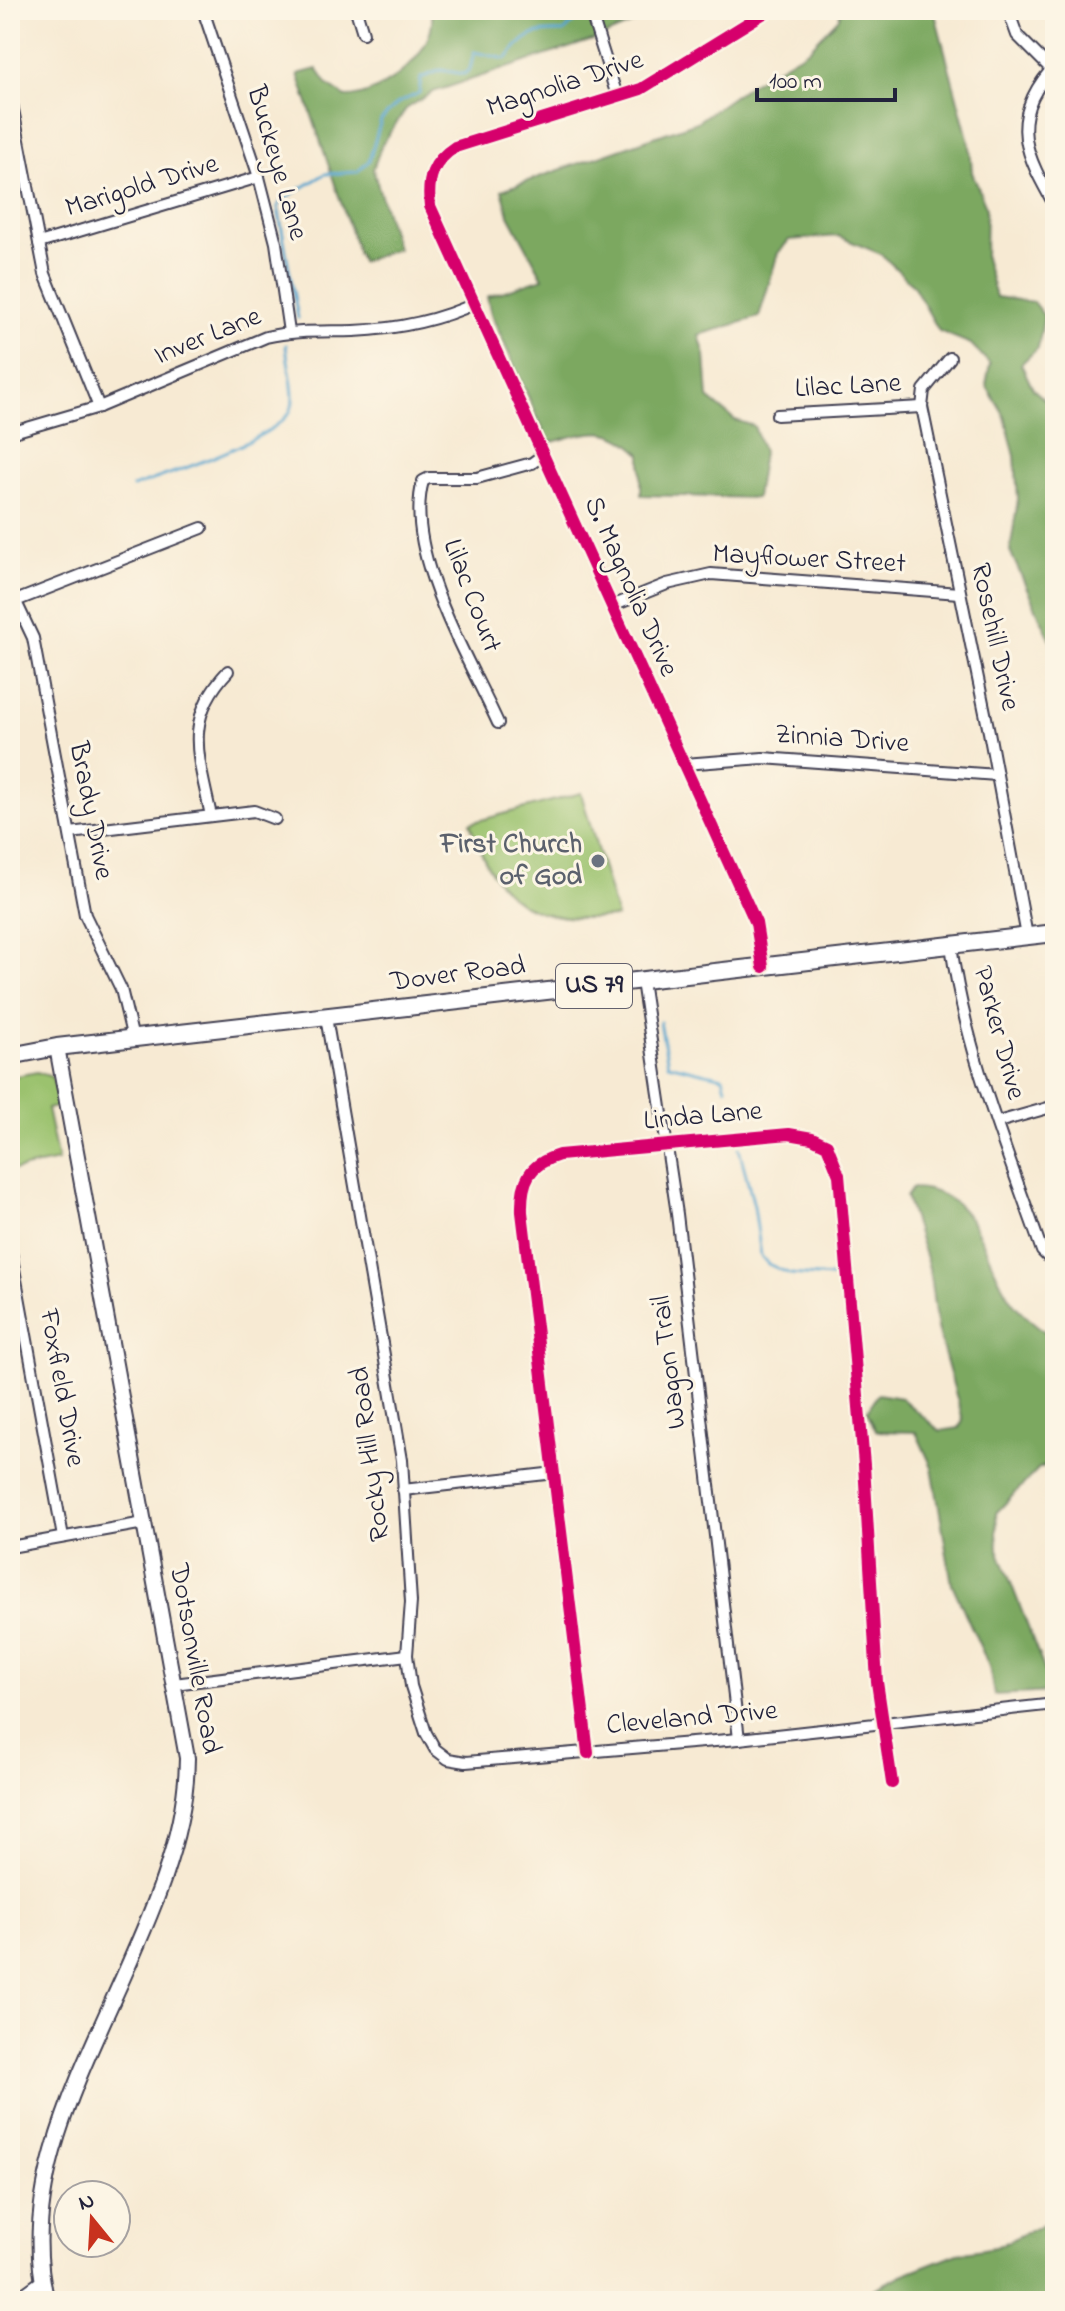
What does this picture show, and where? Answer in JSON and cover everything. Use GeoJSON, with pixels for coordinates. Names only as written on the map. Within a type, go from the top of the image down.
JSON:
{"type":"FeatureCollection","features":[{"type":"Feature","properties":{"kind":"main road","name":"Dover Road"},"geometry":{"type":"LineString","coordinates":[[10,1056],[57,1047],[1055,933]]}},
{"type":"Feature","properties":{"kind":"main road","name":"Dotsonville Road"},"geometry":{"type":"LineString","coordinates":[[50,2111],[165,1871],[182,1814],[187,1782],[187,1758],[174,1684],[57,1047]]}},
{"type":"Feature","properties":{"kind":"main road"},"geometry":{"type":"LineString","coordinates":[[29,2195],[28,2238],[39,2285],[47,2301]]}},
{"type":"Feature","properties":{"kind":"main road"},"geometry":{"type":"LineString","coordinates":[[17,2301],[39,2285]]}},
{"type":"Feature","properties":{"kind":"street","name":"Buckeye Lane"},"geometry":{"type":"LineString","coordinates":[[203,10],[259,177],[276,243],[289,332]]}},
{"type":"Feature","properties":{"kind":"street"},"geometry":{"type":"LineString","coordinates":[[356,10],[363,33]]}},
{"type":"Feature","properties":{"kind":"street","name":"Magnolia Drive"},"geometry":{"type":"LineString","coordinates":[[442,231],[430,206],[428,182],[444,155],[466,143],[653,84],[769,10]]}},
{"type":"Feature","properties":{"kind":"street"},"geometry":{"type":"LineString","coordinates":[[1008,10],[1017,35],[1053,72],[1034,93],[1024,124],[1029,156],[1055,206]]}},
{"type":"Feature","properties":{"kind":"street"},"geometry":{"type":"LineString","coordinates":[[592,15],[617,96]]}},
{"type":"Feature","properties":{"kind":"street"},"geometry":{"type":"LineString","coordinates":[[10,94],[53,299],[99,407]]}},
{"type":"Feature","properties":{"kind":"street","name":"Marigold Drive"},"geometry":{"type":"LineString","coordinates":[[39,243],[259,177]]}},
{"type":"Feature","properties":{"kind":"street","name":"S. Magnolia Drive"},"geometry":{"type":"LineString","coordinates":[[442,231],[756,923],[763,967]]}},
{"type":"Feature","properties":{"kind":"street","name":"Inver Lane"},"geometry":{"type":"LineString","coordinates":[[10,433],[99,407],[251,342],[289,332],[384,328],[428,320],[476,303]]}},
{"type":"Feature","properties":{"kind":"street"},"geometry":{"type":"LineString","coordinates":[[922,407],[924,390],[950,358]]}},
{"type":"Feature","properties":{"kind":"street","name":"Lilac Lane"},"geometry":{"type":"LineString","coordinates":[[777,415],[922,407]]}},
{"type":"Feature","properties":{"kind":"street","name":"Rosehill Drive"},"geometry":{"type":"LineString","coordinates":[[922,407],[1027,936]]}},
{"type":"Feature","properties":{"kind":"street","name":"Lilac Court"},"geometry":{"type":"LineString","coordinates":[[498,723],[426,557],[419,510],[423,481],[438,477],[485,476],[532,463],[543,455]]}},
{"type":"Feature","properties":{"kind":"street"},"geometry":{"type":"LineString","coordinates":[[18,600],[202,528]]}},
{"type":"Feature","properties":{"kind":"street","name":"Mayflower Street"},"geometry":{"type":"LineString","coordinates":[[612,606],[667,584],[711,574],[959,593]]}},
{"type":"Feature","properties":{"kind":"street","name":"Brady Drive"},"geometry":{"type":"LineString","coordinates":[[10,589],[18,600],[33,638],[85,915],[121,989],[133,1039]]}},
{"type":"Feature","properties":{"kind":"street"},"geometry":{"type":"LineString","coordinates":[[211,816],[197,744],[197,723],[206,699],[228,671]]}},
{"type":"Feature","properties":{"kind":"street","name":"Zinnia Drive"},"geometry":{"type":"LineString","coordinates":[[684,764],[763,758],[997,775]]}},
{"type":"Feature","properties":{"kind":"street"},"geometry":{"type":"LineString","coordinates":[[70,833],[254,811],[275,819]]}},
{"type":"Feature","properties":{"kind":"street","name":"Parker Drive"},"geometry":{"type":"LineString","coordinates":[[951,945],[958,1002],[1042,1251],[1055,1264]]}},
{"type":"Feature","properties":{"kind":"street","name":"Wagon Trail"},"geometry":{"type":"LineString","coordinates":[[642,981],[666,1144],[739,1739]]}},
{"type":"Feature","properties":{"kind":"street","name":"Rocky Hill Road"},"geometry":{"type":"LineString","coordinates":[[326,1017],[402,1460],[411,1602],[407,1655]]}},
{"type":"Feature","properties":{"kind":"street"},"geometry":{"type":"LineString","coordinates":[[998,1122],[1055,1106]]}},
{"type":"Feature","properties":{"kind":"street","name":"Linda Lane"},"geometry":{"type":"LineString","coordinates":[[588,1753],[522,1212],[524,1183],[534,1166],[559,1155],[789,1134],[821,1141],[835,1158],[840,1185],[860,1415],[877,1682],[892,1783]]}},
{"type":"Feature","properties":{"kind":"street","name":"Foxfield Drive"},"geometry":{"type":"LineString","coordinates":[[10,1247],[63,1537]]}},
{"type":"Feature","properties":{"kind":"street"},"geometry":{"type":"LineString","coordinates":[[403,1490],[555,1473]]}},
{"type":"Feature","properties":{"kind":"street"},"geometry":{"type":"LineString","coordinates":[[10,1547],[144,1523]]}},
{"type":"Feature","properties":{"kind":"street"},"geometry":{"type":"LineString","coordinates":[[174,1684],[407,1655]]}},
{"type":"Feature","properties":{"kind":"street","name":"Cleveland Drive"},"geometry":{"type":"LineString","coordinates":[[407,1655],[411,1686],[426,1733],[435,1749],[448,1759],[466,1762],[739,1739],[1055,1704]]}},
{"type":"Feature","properties":{"kind":"green space"},"geometry":{"type":"Polygon","coordinates":[[[431,10],[665,10],[599,38],[433,92],[406,109],[382,144],[373,169],[397,249],[361,262],[298,74],[317,69],[328,85],[346,97],[376,89],[406,68],[418,55],[432,25],[431,10]]]}},
{"type":"Feature","properties":{"kind":"green space"},"geometry":{"type":"Polygon","coordinates":[[[841,10],[934,10],[970,146],[972,172],[986,207],[985,258],[996,297],[1033,302],[1044,316],[1038,348],[1021,364],[1033,389],[1055,409],[1055,529],[1050,533],[1055,568],[1055,672],[1051,641],[1010,551],[1018,499],[1015,456],[1005,417],[986,385],[990,364],[971,344],[939,331],[913,285],[881,254],[838,236],[789,240],[778,253],[759,317],[699,335],[705,355],[708,398],[735,420],[754,426],[763,452],[756,498],[641,495],[641,454],[618,437],[598,432],[549,443],[491,314],[487,297],[543,278],[509,215],[502,190],[697,122],[752,83],[808,50],[839,18],[841,10]]]}},
{"type":"Feature","properties":{"kind":"green space"},"geometry":{"type":"Polygon","coordinates":[[[581,793],[617,917],[562,917],[521,903],[492,874],[470,823],[581,793]]]}},
{"type":"Feature","properties":{"kind":"green space"},"geometry":{"type":"Polygon","coordinates":[[[37,1072],[52,1077],[60,1106],[47,1109],[58,1161],[10,1171],[10,1077],[37,1072]]]}},
{"type":"Feature","properties":{"kind":"green space"},"geometry":{"type":"Polygon","coordinates":[[[912,1188],[934,1191],[964,1212],[975,1227],[1009,1297],[1024,1315],[1055,1340],[1055,1463],[1039,1468],[996,1513],[998,1549],[1053,1692],[994,1695],[989,1666],[952,1584],[932,1467],[916,1432],[876,1431],[867,1411],[878,1394],[901,1398],[940,1431],[959,1428],[963,1420],[937,1328],[929,1268],[906,1197],[912,1188]]]}},
{"type":"Feature","properties":{"kind":"green space"},"geometry":{"type":"Polygon","coordinates":[[[1055,2219],[1055,2301],[851,2301],[902,2275],[958,2253],[996,2247],[1055,2219]]]}},
{"type":"Feature","properties":{"kind":"waterway"},"geometry":{"type":"LineString","coordinates":[[608,10],[615,15],[629,10]]}},
{"type":"Feature","properties":{"kind":"waterway"},"geometry":{"type":"LineString","coordinates":[[298,318],[278,207],[282,200],[325,174],[357,172],[369,161],[381,120],[398,103],[419,93],[421,78],[441,70],[464,74],[470,69],[474,52],[506,59],[530,36],[564,32],[575,21]]}},
{"type":"Feature","properties":{"kind":"waterway"},"geometry":{"type":"LineString","coordinates":[[133,487],[222,454],[269,430],[285,418],[293,401],[286,345]]}},
{"type":"Feature","properties":{"kind":"waterway"},"geometry":{"type":"LineString","coordinates":[[660,1022],[668,1064],[723,1077],[726,1088]]}},
{"type":"Feature","properties":{"kind":"waterway"},"geometry":{"type":"LineString","coordinates":[[739,1148],[754,1206],[761,1256],[768,1264],[790,1274],[831,1277]]}},
{"type":"Feature","properties":{"kind":"cycle path"},"geometry":{"type":"LineString","coordinates":[[763,967],[756,923],[430,206],[429,196],[436,165],[455,147],[641,89],[769,10]]}},
{"type":"Feature","properties":{"kind":"cycle path"},"geometry":{"type":"LineString","coordinates":[[588,1753],[522,1212],[525,1183],[540,1163],[559,1155],[789,1134],[812,1138],[827,1145],[839,1175],[864,1465],[877,1682],[892,1783]]}},
{"type":"Feature","properties":{"kind":"place","name":"First Church of God"},"geometry":{"type":"Point","coordinates":[598,861]}}]}
